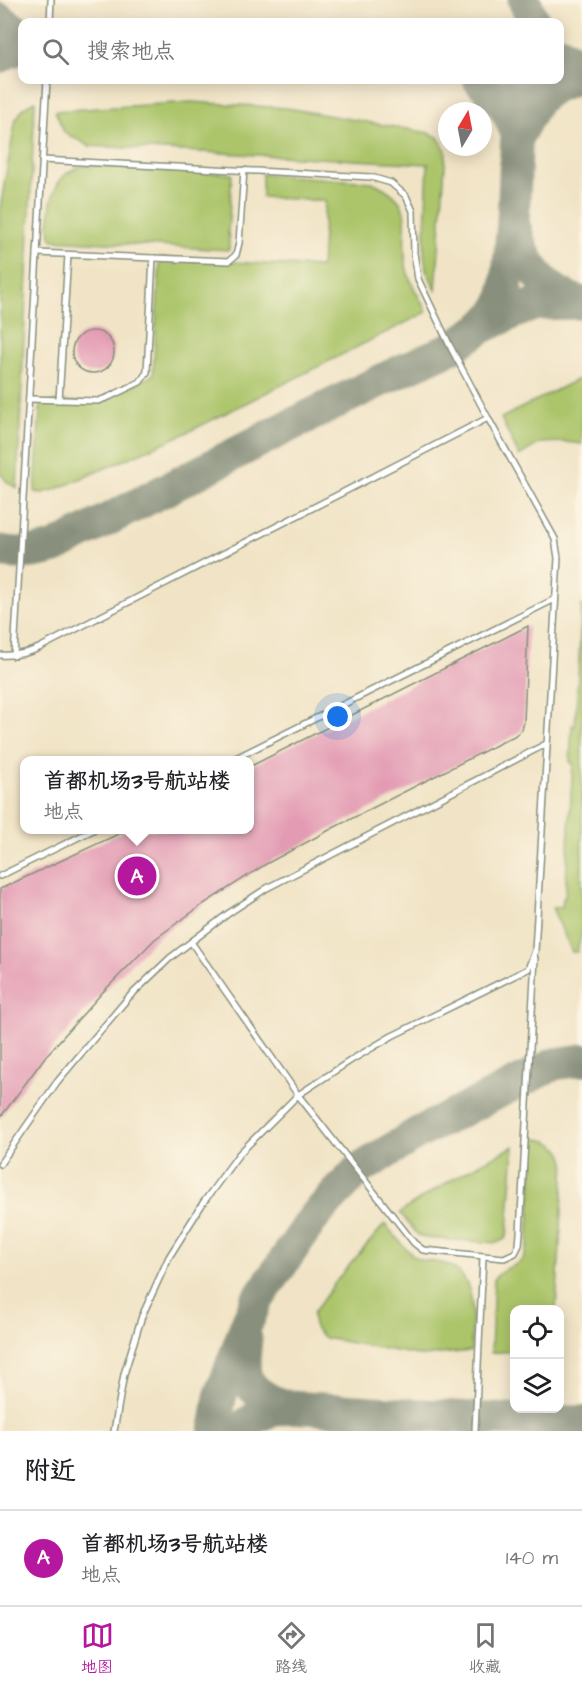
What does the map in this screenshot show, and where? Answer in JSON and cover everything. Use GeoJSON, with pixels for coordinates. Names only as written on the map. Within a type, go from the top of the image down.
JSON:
{"type":"FeatureCollection","features":[{"type":"Feature","properties":{"kind":"lane"},"geometry":{"type":"LineString","coordinates":[[50,18],[51,0]]}},
{"type":"Feature","properties":{"kind":"lane"},"geometry":{"type":"LineString","coordinates":[[14,656],[47,84]]}},
{"type":"Feature","properties":{"kind":"lane"},"geometry":{"type":"LineString","coordinates":[[42,160],[371,177],[391,183],[406,196],[414,211],[414,253],[418,279],[488,418],[555,539],[558,558],[519,1245],[515,1253],[504,1258],[483,1257],[423,1250],[414,1243],[298,1095],[191,942]]}},
{"type":"Feature","properties":{"kind":"lane"},"geometry":{"type":"LineString","coordinates":[[37,253],[229,261],[236,255],[239,243],[244,170]]}},
{"type":"Feature","properties":{"kind":"lane"},"geometry":{"type":"LineString","coordinates":[[59,400],[68,255]]}},
{"type":"Feature","properties":{"kind":"lane"},"geometry":{"type":"LineString","coordinates":[[29,399],[98,401],[140,382],[147,372],[153,258]]}},
{"type":"Feature","properties":{"kind":"lane"},"geometry":{"type":"LineString","coordinates":[[0,655],[14,656],[39,648],[488,418]]}},
{"type":"Feature","properties":{"kind":"lane"},"geometry":{"type":"LineString","coordinates":[[240,756],[555,599]]}},
{"type":"Feature","properties":{"kind":"lane"},"geometry":{"type":"LineString","coordinates":[[0,1164],[57,1082],[128,998],[163,964],[191,942],[267,888],[546,744]]}},
{"type":"Feature","properties":{"kind":"lane"},"geometry":{"type":"LineString","coordinates":[[0,876],[85,834]]}},
{"type":"Feature","properties":{"kind":"lane"},"geometry":{"type":"LineString","coordinates":[[114,1431],[124,1374],[142,1316],[169,1257],[203,1203],[239,1154],[298,1095],[392,1036],[528,969],[535,951]]}},
{"type":"Feature","properties":{"kind":"lane"},"geometry":{"type":"LineString","coordinates":[[475,1431],[483,1257]]}},
{"type":"Feature","properties":{"kind":"green space"},"geometry":{"type":"Polygon","coordinates":[[[35,101],[17,488],[8,483],[0,473],[0,208],[16,118],[25,107],[35,101]]]}},
{"type":"Feature","properties":{"kind":"green space"},"geometry":{"type":"Polygon","coordinates":[[[191,102],[287,108],[429,133],[438,137],[438,156],[446,156],[436,290],[426,269],[424,254],[428,164],[89,146],[64,132],[55,111],[191,102]]]}},
{"type":"Feature","properties":{"kind":"green space"},"geometry":{"type":"Polygon","coordinates":[[[99,165],[232,174],[229,250],[53,240],[49,229],[50,209],[53,194],[60,180],[72,170],[82,166],[99,165]]]}},
{"type":"Feature","properties":{"kind":"green space"},"geometry":{"type":"Polygon","coordinates":[[[262,174],[372,182],[397,198],[405,216],[407,271],[427,312],[184,434],[57,489],[42,493],[35,492],[40,410],[44,402],[101,402],[153,375],[160,258],[321,267],[325,201],[262,197],[262,174]]]}},
{"type":"Feature","properties":{"kind":"green space"},"geometry":{"type":"Polygon","coordinates":[[[582,377],[582,444],[540,443],[519,456],[501,418],[582,377]]]}},
{"type":"Feature","properties":{"kind":"green space"},"geometry":{"type":"Polygon","coordinates":[[[582,604],[582,932],[577,952],[572,952],[552,908],[562,907],[563,898],[565,898],[573,763],[570,762],[572,725],[575,726],[582,604]]]}},
{"type":"Feature","properties":{"kind":"green space"},"geometry":{"type":"Polygon","coordinates":[[[534,1139],[545,1140],[558,1148],[565,1162],[556,1305],[510,1305],[510,1351],[491,1353],[494,1279],[505,1269],[523,1259],[528,1245],[534,1139]]]}},
{"type":"Feature","properties":{"kind":"green space"},"geometry":{"type":"Polygon","coordinates":[[[514,1146],[508,1231],[505,1239],[497,1243],[424,1238],[418,1235],[400,1213],[456,1177],[514,1146]]]}},
{"type":"Feature","properties":{"kind":"green space"},"geometry":{"type":"Polygon","coordinates":[[[385,1224],[414,1256],[445,1264],[456,1270],[464,1279],[472,1301],[471,1351],[423,1356],[325,1338],[317,1330],[313,1321],[313,1313],[341,1275],[385,1224]]]}},
{"type":"Feature","properties":{"kind":"building"},"geometry":{"type":"Polygon","coordinates":[[[93,331],[108,337],[114,352],[108,367],[93,373],[78,367],[72,352],[78,337],[93,331]]]}},
{"type":"Feature","properties":{"kind":"building"},"geometry":{"type":"Polygon","coordinates":[[[528,626],[522,730],[266,864],[202,905],[155,939],[101,994],[45,1057],[0,1118],[0,889],[118,834],[254,834],[254,764],[528,626]]]}},
{"type":"Feature","properties":{"kind":"taxiway"},"geometry":{"type":"LineString","coordinates":[[524,0],[532,18]]}},
{"type":"Feature","properties":{"kind":"taxiway"},"geometry":{"type":"LineString","coordinates":[[0,19],[18,32]]}},
{"type":"Feature","properties":{"kind":"taxiway"},"geometry":{"type":"LineString","coordinates":[[0,57],[18,48]]}},
{"type":"Feature","properties":{"kind":"taxiway"},"geometry":{"type":"LineString","coordinates":[[564,55],[582,66]]}},
{"type":"Feature","properties":{"kind":"taxiway"},"geometry":{"type":"LineString","coordinates":[[564,83],[582,76]]}},
{"type":"Feature","properties":{"kind":"taxiway"},"geometry":{"type":"LineString","coordinates":[[483,84],[503,105],[517,137],[537,100],[562,84]]}},
{"type":"Feature","properties":{"kind":"taxiway"},"geometry":{"type":"LineString","coordinates":[[483,327],[504,300],[508,273],[513,223],[519,84]]}},
{"type":"Feature","properties":{"kind":"taxiway"},"geometry":{"type":"LineString","coordinates":[[515,228],[524,254],[538,275],[557,291],[582,303]]}},
{"type":"Feature","properties":{"kind":"taxiway"},"geometry":{"type":"LineString","coordinates":[[0,551],[28,553],[55,547],[279,431],[451,348],[481,328],[515,312],[536,304],[582,303]]}},
{"type":"Feature","properties":{"kind":"taxiway"},"geometry":{"type":"LineString","coordinates":[[215,1431],[220,1397],[256,1302],[314,1217],[357,1171],[418,1133],[554,1064],[582,1060]]}},
{"type":"Feature","properties":{"kind":"taxiway"},"geometry":{"type":"LineString","coordinates":[[246,1339],[244,1365],[247,1380],[263,1396],[289,1407],[582,1422]]}},
{"type":"Feature","properties":{"kind":"taxiway"},"geometry":{"type":"LineString","coordinates":[[237,1431],[262,1415],[289,1407]]}},
{"type":"Feature","properties":{"kind":"place","name":"首都机场3号航站楼"},"geometry":{"type":"Point","coordinates":[137,876]}}]}
